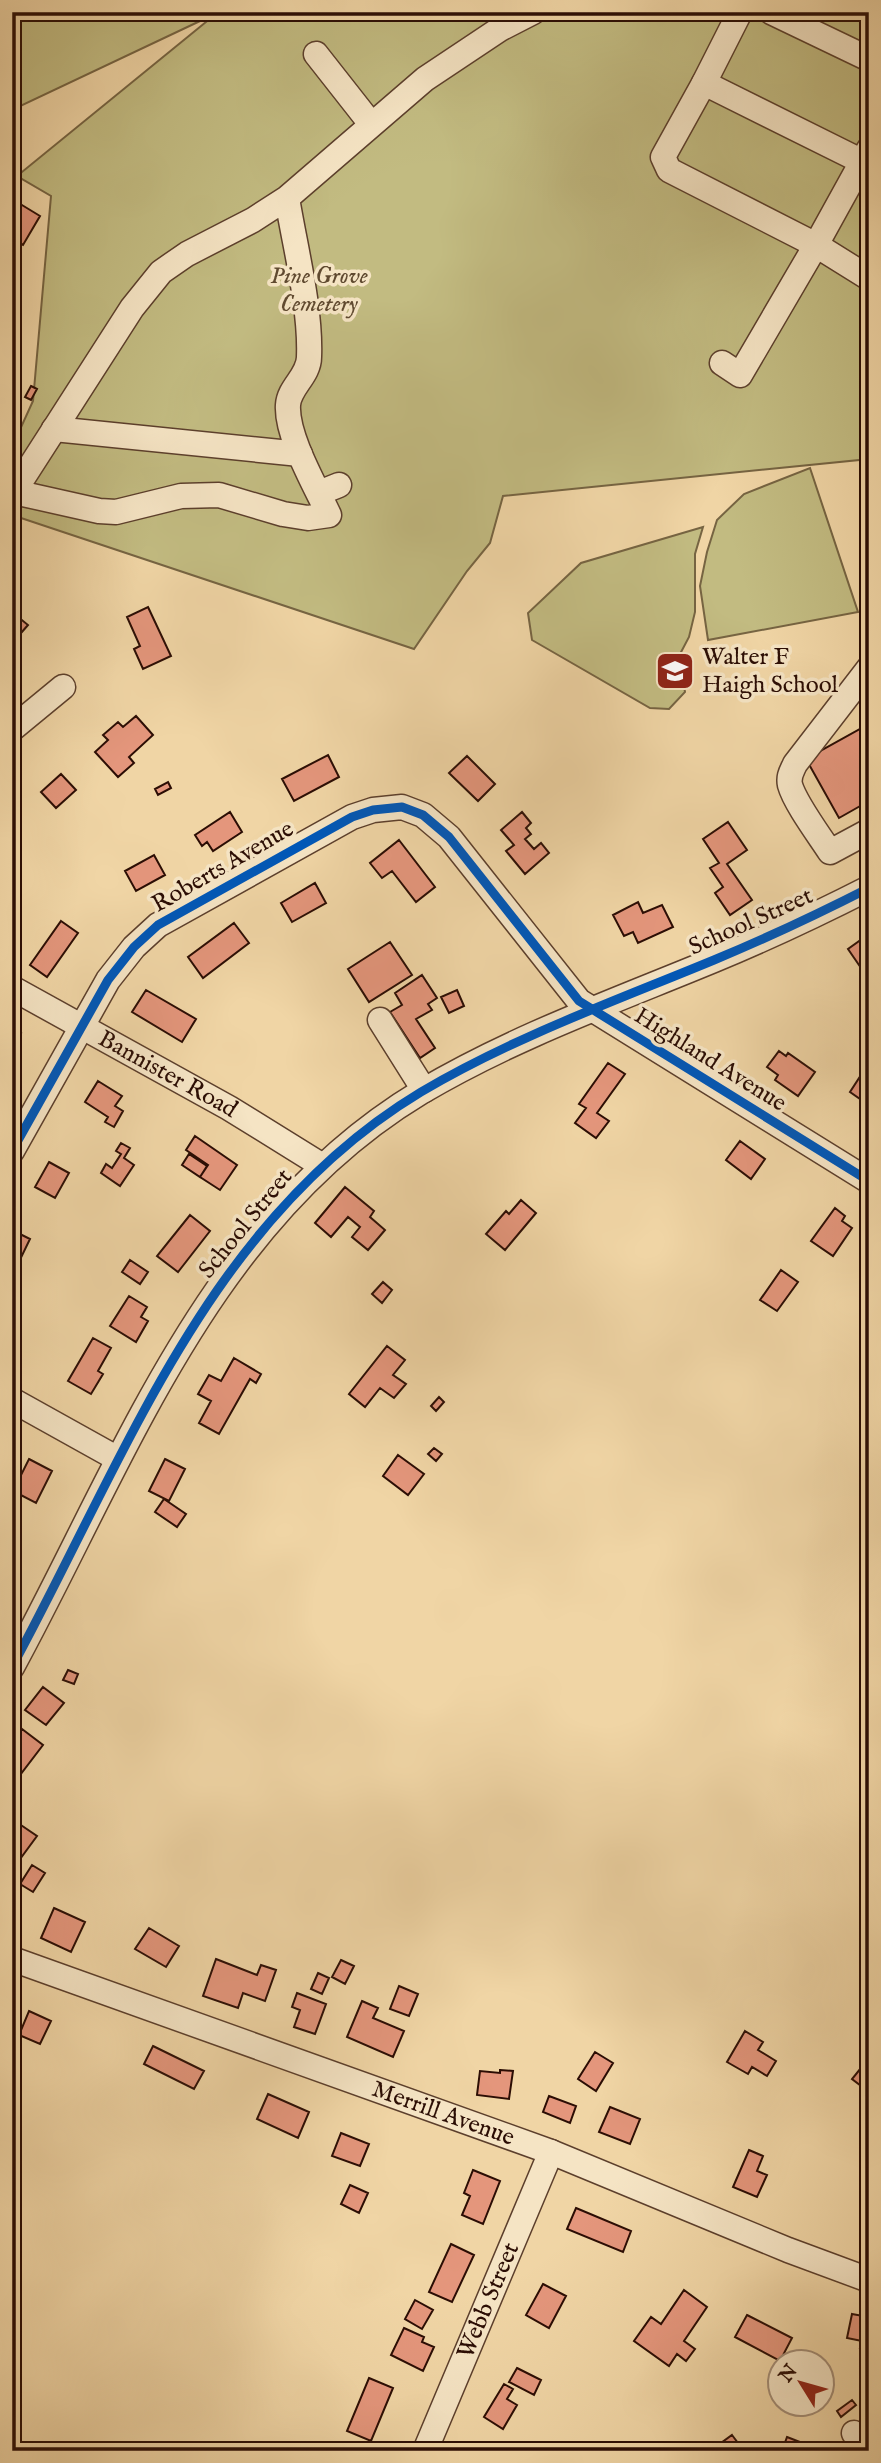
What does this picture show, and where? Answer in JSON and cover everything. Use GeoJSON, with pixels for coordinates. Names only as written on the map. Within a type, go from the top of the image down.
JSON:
{"type":"FeatureCollection","features":[{"type":"Feature","properties":{"kind":"street"},"geometry":{"type":"LineString","coordinates":[[287,198],[308,325],[309,359],[301,380],[291,393],[288,406],[300,454],[329,489],[329,515],[308,518],[284,514],[219,495],[181,496],[116,512],[99,511],[23,494],[19,484],[54,429],[104,333],[132,308],[161,272],[187,254],[253,220],[287,198],[425,79],[500,29],[533,12]]}},
{"type":"Feature","properties":{"kind":"street"},"geometry":{"type":"LineString","coordinates":[[740,12],[663,156],[669,170],[816,246],[869,278]]}},
{"type":"Feature","properties":{"kind":"street"},"geometry":{"type":"LineString","coordinates":[[771,12],[869,60]]}},
{"type":"Feature","properties":{"kind":"street"},"geometry":{"type":"LineString","coordinates":[[316,54],[371,124]]}},
{"type":"Feature","properties":{"kind":"street"},"geometry":{"type":"LineString","coordinates":[[704,83],[867,158],[740,374],[722,363]]}},
{"type":"Feature","properties":{"kind":"street"},"geometry":{"type":"LineString","coordinates":[[54,429],[300,454]]}},
{"type":"Feature","properties":{"kind":"street"},"geometry":{"type":"LineString","coordinates":[[869,668],[790,774],[790,785],[796,797],[830,852],[869,831]]}},
{"type":"Feature","properties":{"kind":"street"},"geometry":{"type":"LineString","coordinates":[[12,729],[63,687]]}},
{"type":"Feature","properties":{"kind":"street","name":"Highland Avenue"},"geometry":{"type":"LineString","coordinates":[[402,807],[423,815],[441,829],[579,1001],[869,1181]]}},
{"type":"Feature","properties":{"kind":"street","name":"Roberts Avenue"},"geometry":{"type":"LineString","coordinates":[[12,1151],[81,1026],[120,963],[158,925],[352,817],[373,810],[402,807]]}},
{"type":"Feature","properties":{"kind":"street","name":"School Street"},"geometry":{"type":"LineString","coordinates":[[12,1667],[160,1380],[202,1311],[264,1227],[321,1165],[381,1118],[424,1090],[516,1042],[769,936],[869,888]]}},
{"type":"Feature","properties":{"kind":"street","name":"Bannister Road"},"geometry":{"type":"LineString","coordinates":[[12,988],[239,1114],[321,1165]]}},
{"type":"Feature","properties":{"kind":"street"},"geometry":{"type":"LineString","coordinates":[[380,1020],[424,1090]]}},
{"type":"Feature","properties":{"kind":"street"},"geometry":{"type":"LineString","coordinates":[[12,1400],[118,1460]]}},
{"type":"Feature","properties":{"kind":"street","name":"Merrill Avenue"},"geometry":{"type":"LineString","coordinates":[[12,1959],[551,2152],[788,2250],[869,2280]]}},
{"type":"Feature","properties":{"kind":"street","name":"Webb Street"},"geometry":{"type":"LineString","coordinates":[[425,2451],[551,2152]]}},
{"type":"Feature","properties":{"kind":"green space","name":"Pine Grove Cemetery"},"geometry":{"type":"Polygon","coordinates":[[[12,12],[869,12],[869,459],[503,496],[490,543],[467,571],[414,649],[12,515],[12,447],[33,401],[51,196],[17,176],[217,13],[12,110],[12,12]]]}},
{"type":"Feature","properties":{"kind":"green space"},"geometry":{"type":"Polygon","coordinates":[[[810,468],[858,612],[708,640],[700,586],[717,520],[744,494],[810,468]]]}},
{"type":"Feature","properties":{"kind":"green space"},"geometry":{"type":"Polygon","coordinates":[[[703,527],[695,554],[695,612],[689,637],[679,656],[685,692],[669,709],[650,708],[532,640],[528,613],[581,563],[703,527]]]}},
{"type":"Feature","properties":{"kind":"building"},"geometry":{"type":"Polygon","coordinates":[[[17,202],[40,216],[23,245],[12,239],[12,210],[17,202]]]}},
{"type":"Feature","properties":{"kind":"building"},"geometry":{"type":"Polygon","coordinates":[[[31,386],[37,389],[31,400],[25,397],[31,386]]]}},
{"type":"Feature","properties":{"kind":"building"},"geometry":{"type":"Polygon","coordinates":[[[148,607],[171,656],[143,669],[134,649],[140,646],[127,617],[148,607]]]}},
{"type":"Feature","properties":{"kind":"building"},"geometry":{"type":"Polygon","coordinates":[[[12,612],[28,625],[12,647],[12,612]]]}},
{"type":"Feature","properties":{"kind":"building"},"geometry":{"type":"Polygon","coordinates":[[[136,716],[153,735],[129,757],[134,763],[118,777],[95,752],[108,740],[103,735],[118,722],[123,727],[136,716]]]}},
{"type":"Feature","properties":{"kind":"building"},"geometry":{"type":"Polygon","coordinates":[[[869,724],[869,801],[839,818],[806,759],[869,724]]]}},
{"type":"Feature","properties":{"kind":"building"},"geometry":{"type":"Polygon","coordinates":[[[328,755],[339,777],[294,801],[282,779],[328,755]]]}},
{"type":"Feature","properties":{"kind":"building"},"geometry":{"type":"Polygon","coordinates":[[[467,756],[495,784],[478,801],[449,773],[467,756]]]}},
{"type":"Feature","properties":{"kind":"building"},"geometry":{"type":"Polygon","coordinates":[[[61,774],[76,790],[56,808],[41,792],[61,774]]]}},
{"type":"Feature","properties":{"kind":"building"},"geometry":{"type":"Polygon","coordinates":[[[168,782],[171,788],[158,795],[155,789],[168,782]]]}},
{"type":"Feature","properties":{"kind":"building"},"geometry":{"type":"Polygon","coordinates":[[[230,812],[242,832],[213,851],[207,842],[202,846],[195,835],[230,812]]]}},
{"type":"Feature","properties":{"kind":"building"},"geometry":{"type":"Polygon","coordinates":[[[522,812],[531,823],[526,828],[531,834],[525,839],[534,849],[541,843],[549,853],[525,874],[506,851],[514,845],[501,830],[522,812]]]}},
{"type":"Feature","properties":{"kind":"building"},"geometry":{"type":"Polygon","coordinates":[[[728,822],[747,850],[727,864],[752,900],[730,915],[715,893],[723,887],[710,868],[719,863],[703,839],[728,822]]]}},
{"type":"Feature","properties":{"kind":"building"},"geometry":{"type":"Polygon","coordinates":[[[399,840],[435,887],[416,902],[392,871],[382,878],[370,863],[399,840]]]}},
{"type":"Feature","properties":{"kind":"building"},"geometry":{"type":"Polygon","coordinates":[[[154,855],[165,875],[136,891],[125,871],[154,855]]]}},
{"type":"Feature","properties":{"kind":"building"},"geometry":{"type":"Polygon","coordinates":[[[315,883],[326,903],[292,922],[281,903],[315,883]]]}},
{"type":"Feature","properties":{"kind":"building"},"geometry":{"type":"Polygon","coordinates":[[[638,902],[643,913],[662,905],[673,927],[638,943],[633,932],[624,936],[613,915],[638,902]]]}},
{"type":"Feature","properties":{"kind":"building"},"geometry":{"type":"Polygon","coordinates":[[[61,921],[78,933],[47,977],[30,965],[61,921]]]}},
{"type":"Feature","properties":{"kind":"building"},"geometry":{"type":"Polygon","coordinates":[[[234,923],[249,943],[203,978],[188,957],[234,923]]]}},
{"type":"Feature","properties":{"kind":"building"},"geometry":{"type":"Polygon","coordinates":[[[869,934],[869,963],[861,968],[848,949],[869,934]]]}},
{"type":"Feature","properties":{"kind":"building"},"geometry":{"type":"Polygon","coordinates":[[[390,942],[412,975],[369,1002],[348,969],[390,942]]]}},
{"type":"Feature","properties":{"kind":"building"},"geometry":{"type":"Polygon","coordinates":[[[422,975],[437,998],[428,1004],[432,1010],[416,1019],[435,1048],[420,1058],[390,1012],[402,1005],[395,993],[422,975]]]}},
{"type":"Feature","properties":{"kind":"building"},"geometry":{"type":"Polygon","coordinates":[[[146,990],[196,1019],[182,1042],[132,1012],[146,990]]]}},
{"type":"Feature","properties":{"kind":"building"},"geometry":{"type":"Polygon","coordinates":[[[457,990],[464,1006],[449,1013],[441,997],[457,990]]]}},
{"type":"Feature","properties":{"kind":"building"},"geometry":{"type":"Polygon","coordinates":[[[12,1028],[21,1033],[12,1048],[12,1028]]]}},
{"type":"Feature","properties":{"kind":"building"},"geometry":{"type":"Polygon","coordinates":[[[779,1051],[786,1056],[788,1053],[815,1072],[798,1096],[775,1080],[778,1075],[767,1067],[779,1051]]]}},
{"type":"Feature","properties":{"kind":"building"},"geometry":{"type":"Polygon","coordinates":[[[608,1063],[625,1074],[597,1113],[609,1121],[596,1138],[575,1123],[586,1108],[579,1104],[608,1063]]]}},
{"type":"Feature","properties":{"kind":"building"},"geometry":{"type":"Polygon","coordinates":[[[863,1072],[869,1076],[869,1092],[863,1101],[850,1092],[863,1072]]]}},
{"type":"Feature","properties":{"kind":"building"},"geometry":{"type":"Polygon","coordinates":[[[98,1081],[122,1096],[115,1106],[123,1111],[114,1127],[105,1122],[108,1117],[85,1102],[98,1081]]]}},
{"type":"Feature","properties":{"kind":"building"},"geometry":{"type":"Polygon","coordinates":[[[195,1136],[237,1165],[220,1190],[200,1177],[208,1165],[186,1150],[195,1136]]]}},
{"type":"Feature","properties":{"kind":"building"},"geometry":{"type":"Polygon","coordinates":[[[740,1141],[765,1159],[751,1179],[726,1160],[740,1141]]]}},
{"type":"Feature","properties":{"kind":"building"},"geometry":{"type":"Polygon","coordinates":[[[121,1143],[130,1148],[124,1158],[134,1165],[120,1186],[101,1173],[106,1164],[112,1168],[121,1154],[116,1151],[121,1143]]]}},
{"type":"Feature","properties":{"kind":"building"},"geometry":{"type":"Polygon","coordinates":[[[189,1154],[207,1166],[200,1177],[182,1165],[189,1154]]]}},
{"type":"Feature","properties":{"kind":"building"},"geometry":{"type":"Polygon","coordinates":[[[49,1162],[69,1173],[55,1198],[35,1187],[49,1162]]]}},
{"type":"Feature","properties":{"kind":"building"},"geometry":{"type":"Polygon","coordinates":[[[345,1187],[374,1211],[370,1217],[385,1230],[368,1250],[352,1237],[360,1227],[348,1217],[331,1237],[315,1223],[345,1187]]]}},
{"type":"Feature","properties":{"kind":"building"},"geometry":{"type":"Polygon","coordinates":[[[521,1200],[536,1213],[505,1250],[486,1234],[506,1211],[509,1214],[521,1200]]]}},
{"type":"Feature","properties":{"kind":"building"},"geometry":{"type":"Polygon","coordinates":[[[835,1208],[845,1216],[842,1221],[852,1228],[833,1256],[811,1241],[835,1208]]]}},
{"type":"Feature","properties":{"kind":"building"},"geometry":{"type":"Polygon","coordinates":[[[190,1215],[210,1231],[178,1272],[157,1256],[190,1215]]]}},
{"type":"Feature","properties":{"kind":"building"},"geometry":{"type":"Polygon","coordinates":[[[12,1230],[30,1239],[15,1270],[12,1268],[12,1230]]]}},
{"type":"Feature","properties":{"kind":"building"},"geometry":{"type":"Polygon","coordinates":[[[130,1260],[148,1272],[140,1284],[122,1272],[130,1260]]]}},
{"type":"Feature","properties":{"kind":"building"},"geometry":{"type":"Polygon","coordinates":[[[781,1270],[798,1282],[777,1311],[760,1300],[781,1270]]]}},
{"type":"Feature","properties":{"kind":"building"},"geometry":{"type":"Polygon","coordinates":[[[383,1282],[392,1290],[382,1303],[372,1294],[383,1282]]]}},
{"type":"Feature","properties":{"kind":"building"},"geometry":{"type":"Polygon","coordinates":[[[129,1296],[147,1307],[141,1317],[148,1321],[136,1342],[110,1326],[129,1296]]]}},
{"type":"Feature","properties":{"kind":"building"},"geometry":{"type":"Polygon","coordinates":[[[93,1338],[111,1348],[98,1371],[103,1374],[91,1394],[68,1381],[93,1338]]]}},
{"type":"Feature","properties":{"kind":"building"},"geometry":{"type":"Polygon","coordinates":[[[387,1346],[405,1360],[393,1375],[406,1384],[394,1398],[380,1388],[365,1407],[349,1394],[387,1346]]]}},
{"type":"Feature","properties":{"kind":"building"},"geometry":{"type":"Polygon","coordinates":[[[234,1358],[261,1374],[256,1383],[250,1379],[219,1434],[199,1423],[211,1401],[198,1394],[209,1375],[221,1381],[234,1358]]]}},
{"type":"Feature","properties":{"kind":"building"},"geometry":{"type":"Polygon","coordinates":[[[439,1397],[444,1402],[436,1411],[431,1406],[439,1397]]]}},
{"type":"Feature","properties":{"kind":"building"},"geometry":{"type":"Polygon","coordinates":[[[434,1448],[442,1454],[436,1461],[428,1454],[434,1448]]]}},
{"type":"Feature","properties":{"kind":"building"},"geometry":{"type":"Polygon","coordinates":[[[398,1455],[424,1474],[408,1495],[383,1476],[398,1455]]]}},
{"type":"Feature","properties":{"kind":"building"},"geometry":{"type":"Polygon","coordinates":[[[29,1459],[52,1471],[36,1503],[13,1491],[29,1459]]]}},
{"type":"Feature","properties":{"kind":"building"},"geometry":{"type":"Polygon","coordinates":[[[165,1459],[185,1469],[169,1501],[149,1491],[165,1459]]]}},
{"type":"Feature","properties":{"kind":"building"},"geometry":{"type":"Polygon","coordinates":[[[164,1499],[186,1514],[177,1527],[155,1512],[164,1499]]]}},
{"type":"Feature","properties":{"kind":"building"},"geometry":{"type":"Polygon","coordinates":[[[68,1670],[78,1674],[74,1684],[63,1680],[68,1670]]]}},
{"type":"Feature","properties":{"kind":"building"},"geometry":{"type":"Polygon","coordinates":[[[43,1687],[64,1703],[46,1725],[25,1710],[43,1687]]]}},
{"type":"Feature","properties":{"kind":"building"},"geometry":{"type":"Polygon","coordinates":[[[22,1729],[43,1745],[14,1783],[12,1743],[22,1729]]]}},
{"type":"Feature","properties":{"kind":"building"},"geometry":{"type":"Polygon","coordinates":[[[12,1819],[37,1836],[12,1870],[12,1819]]]}},
{"type":"Feature","properties":{"kind":"building"},"geometry":{"type":"Polygon","coordinates":[[[32,1865],[45,1873],[33,1892],[20,1884],[32,1865]]]}},
{"type":"Feature","properties":{"kind":"building"},"geometry":{"type":"Polygon","coordinates":[[[54,1908],[85,1922],[71,1952],[41,1938],[54,1908]]]}},
{"type":"Feature","properties":{"kind":"building"},"geometry":{"type":"Polygon","coordinates":[[[149,1928],[179,1946],[166,1967],[135,1949],[149,1928]]]}},
{"type":"Feature","properties":{"kind":"building"},"geometry":{"type":"Polygon","coordinates":[[[216,1959],[257,1975],[261,1965],[276,1970],[265,2001],[243,1993],[238,2008],[203,1996],[216,1959]]]}},
{"type":"Feature","properties":{"kind":"building"},"geometry":{"type":"Polygon","coordinates":[[[341,1960],[354,1966],[345,1984],[332,1977],[341,1960]]]}},
{"type":"Feature","properties":{"kind":"building"},"geometry":{"type":"Polygon","coordinates":[[[318,1973],[329,1978],[322,1994],[311,1989],[318,1973]]]}},
{"type":"Feature","properties":{"kind":"building"},"geometry":{"type":"Polygon","coordinates":[[[399,1986],[418,1994],[409,2016],[390,2009],[399,1986]]]}},
{"type":"Feature","properties":{"kind":"building"},"geometry":{"type":"Polygon","coordinates":[[[297,1993],[326,2004],[315,2034],[294,2027],[300,2010],[292,2007],[297,1993]]]}},
{"type":"Feature","properties":{"kind":"building"},"geometry":{"type":"Polygon","coordinates":[[[362,2001],[378,2008],[373,2018],[404,2031],[393,2057],[347,2037],[362,2001]]]}},
{"type":"Feature","properties":{"kind":"building"},"geometry":{"type":"Polygon","coordinates":[[[29,2011],[51,2021],[40,2044],[19,2035],[29,2011]]]}},
{"type":"Feature","properties":{"kind":"building"},"geometry":{"type":"Polygon","coordinates":[[[745,2031],[763,2042],[758,2050],[776,2061],[767,2076],[752,2067],[748,2074],[727,2062],[745,2031]]]}},
{"type":"Feature","properties":{"kind":"building"},"geometry":{"type":"Polygon","coordinates":[[[153,2046],[204,2071],[194,2089],[144,2064],[153,2046]]]}},
{"type":"Feature","properties":{"kind":"building"},"geometry":{"type":"Polygon","coordinates":[[[595,2052],[613,2063],[596,2091],[578,2079],[595,2052]]]}},
{"type":"Feature","properties":{"kind":"building"},"geometry":{"type":"Polygon","coordinates":[[[865,2063],[869,2066],[869,2092],[852,2079],[865,2063]]]}},
{"type":"Feature","properties":{"kind":"building"},"geometry":{"type":"Polygon","coordinates":[[[500,2070],[513,2071],[509,2099],[477,2095],[480,2071],[500,2073],[500,2070]]]}},
{"type":"Feature","properties":{"kind":"building"},"geometry":{"type":"Polygon","coordinates":[[[268,2094],[309,2112],[298,2138],[257,2119],[268,2094]]]}},
{"type":"Feature","properties":{"kind":"building"},"geometry":{"type":"Polygon","coordinates":[[[549,2096],[576,2106],[570,2123],[543,2112],[549,2096]]]}},
{"type":"Feature","properties":{"kind":"building"},"geometry":{"type":"Polygon","coordinates":[[[610,2107],[640,2119],[630,2144],[599,2132],[610,2107]]]}},
{"type":"Feature","properties":{"kind":"building"},"geometry":{"type":"Polygon","coordinates":[[[341,2133],[369,2144],[360,2166],[332,2156],[341,2133]]]}},
{"type":"Feature","properties":{"kind":"building"},"geometry":{"type":"Polygon","coordinates":[[[749,2150],[763,2156],[757,2171],[767,2175],[757,2197],[733,2187],[749,2150]]]}},
{"type":"Feature","properties":{"kind":"building"},"geometry":{"type":"Polygon","coordinates":[[[473,2170],[500,2181],[483,2224],[462,2215],[470,2196],[464,2193],[473,2170]]]}},
{"type":"Feature","properties":{"kind":"building"},"geometry":{"type":"Polygon","coordinates":[[[350,2185],[368,2193],[359,2213],[341,2204],[350,2185]]]}},
{"type":"Feature","properties":{"kind":"building"},"geometry":{"type":"Polygon","coordinates":[[[576,2208],[631,2231],[623,2252],[567,2229],[576,2208]]]}},
{"type":"Feature","properties":{"kind":"building"},"geometry":{"type":"Polygon","coordinates":[[[451,2244],[474,2255],[452,2302],[429,2292],[451,2244]]]}},
{"type":"Feature","properties":{"kind":"building"},"geometry":{"type":"Polygon","coordinates":[[[543,2284],[566,2296],[549,2328],[526,2315],[543,2284]]]}},
{"type":"Feature","properties":{"kind":"building"},"geometry":{"type":"Polygon","coordinates":[[[684,2290],[707,2307],[684,2341],[695,2349],[686,2361],[677,2354],[669,2366],[634,2341],[651,2317],[661,2324],[684,2290]]]}},
{"type":"Feature","properties":{"kind":"building"},"geometry":{"type":"Polygon","coordinates":[[[415,2300],[433,2310],[422,2329],[405,2319],[415,2300]]]}},
{"type":"Feature","properties":{"kind":"building"},"geometry":{"type":"Polygon","coordinates":[[[852,2314],[869,2317],[869,2350],[860,2348],[862,2341],[847,2338],[852,2314]]]}},
{"type":"Feature","properties":{"kind":"building"},"geometry":{"type":"Polygon","coordinates":[[[747,2315],[792,2338],[787,2348],[766,2348],[766,2354],[735,2337],[747,2315]]]}},
{"type":"Feature","properties":{"kind":"building"},"geometry":{"type":"Polygon","coordinates":[[[404,2328],[424,2337],[422,2342],[434,2347],[423,2371],[391,2355],[404,2328]]]}},
{"type":"Feature","properties":{"kind":"building"},"geometry":{"type":"Polygon","coordinates":[[[517,2368],[541,2380],[534,2395],[509,2382],[517,2368]]]}},
{"type":"Feature","properties":{"kind":"building"},"geometry":{"type":"Polygon","coordinates":[[[369,2378],[393,2388],[371,2441],[347,2431],[369,2378]]]}},
{"type":"Feature","properties":{"kind":"building"},"geometry":{"type":"Polygon","coordinates":[[[504,2384],[513,2389],[507,2399],[517,2405],[503,2429],[484,2417],[504,2384]]]}},
{"type":"Feature","properties":{"kind":"building"},"geometry":{"type":"Polygon","coordinates":[[[852,2400],[856,2405],[841,2417],[837,2411],[852,2400]]]}},
{"type":"Feature","properties":{"kind":"building"},"geometry":{"type":"Polygon","coordinates":[[[732,2435],[744,2451],[710,2451],[732,2435]]]}},
{"type":"Feature","properties":{"kind":"building"},"geometry":{"type":"Polygon","coordinates":[[[787,2437],[823,2451],[782,2451],[787,2437]]]}},
{"type":"Feature","properties":{"kind":"cycle path"},"geometry":{"type":"LineString","coordinates":[[12,1151],[108,980],[134,947],[158,925],[352,817],[373,810],[402,807],[423,815],[449,837],[579,1001],[869,1181]]}},
{"type":"Feature","properties":{"kind":"cycle path"},"geometry":{"type":"LineString","coordinates":[[12,1667],[135,1427],[179,1350],[228,1275],[283,1207],[347,1145],[421,1092],[492,1054],[753,943],[869,888]]}},
{"type":"Feature","properties":{"kind":"place","name":"Walter F Haigh School"},"geometry":{"type":"Point","coordinates":[675,671]}}]}
